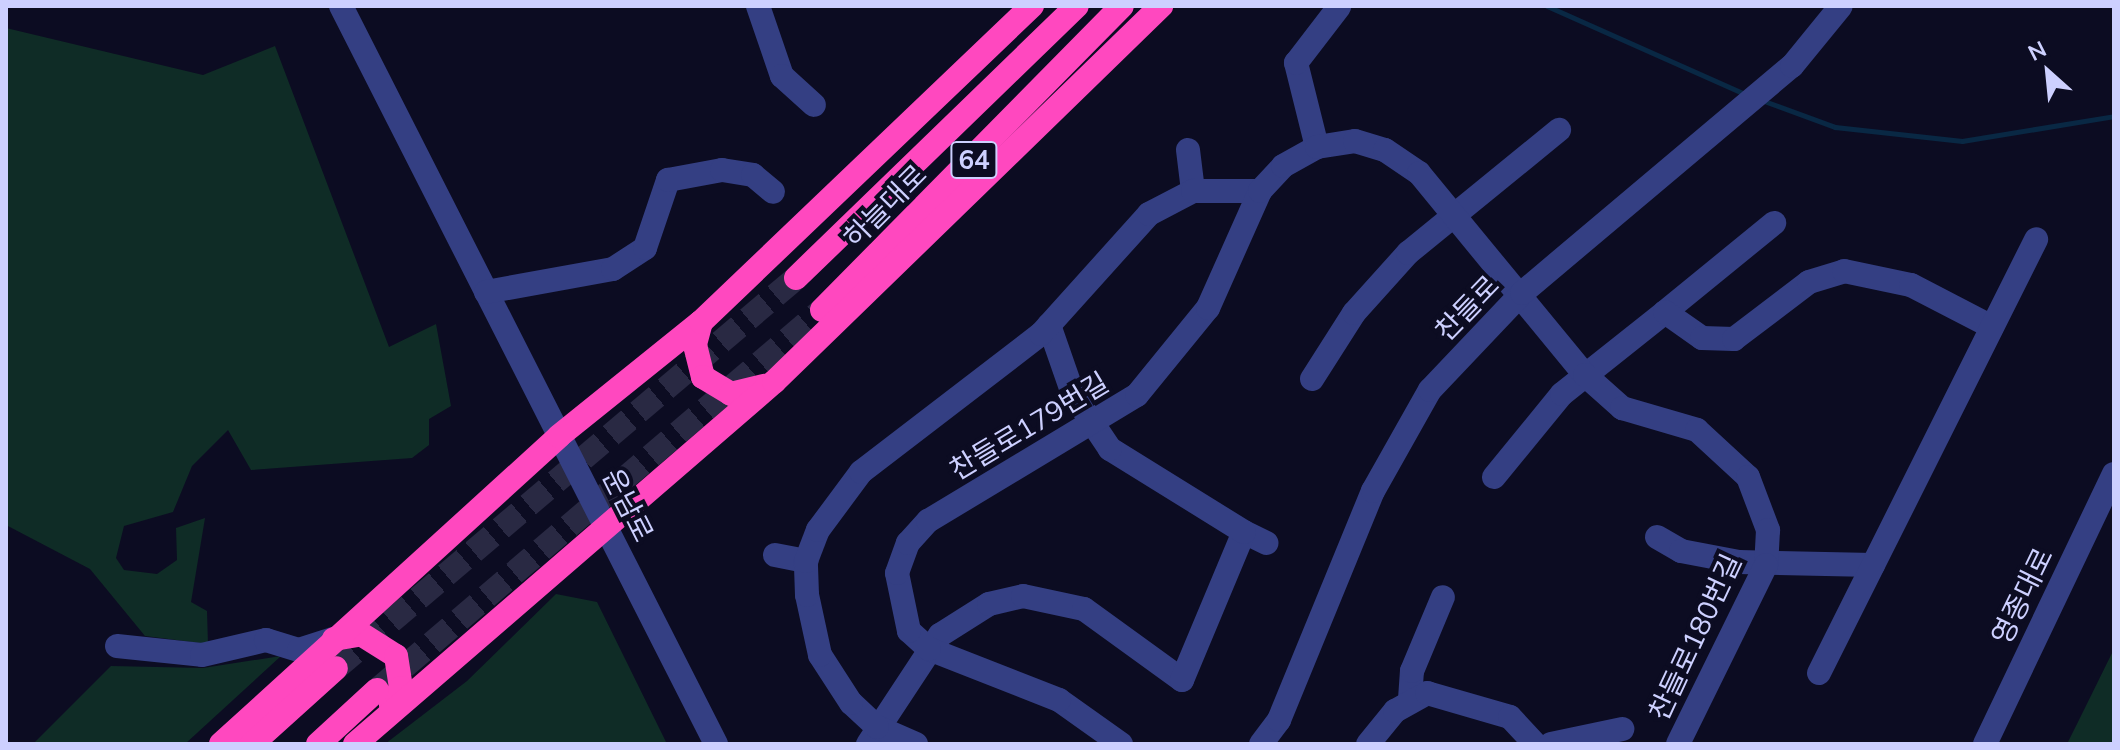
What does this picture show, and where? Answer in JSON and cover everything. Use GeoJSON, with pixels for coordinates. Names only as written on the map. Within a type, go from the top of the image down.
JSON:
{"type":"FeatureCollection","features":[{"type":"Feature","properties":{"kind":"highway"},"geometry":{"type":"LineString","coordinates":[[221,744],[559,436],[701,322],[1032,6]]}},
{"type":"Feature","properties":{"kind":"highway","name":"하늘대로"},"geometry":{"type":"LineString","coordinates":[[796,278],[1077,6]]}},
{"type":"Feature","properties":{"kind":"highway","name":"하늘대로"},"geometry":{"type":"LineString","coordinates":[[822,310],[1122,6]]}},
{"type":"Feature","properties":{"kind":"highway"},"geometry":{"type":"LineString","coordinates":[[355,744],[604,523],[774,382],[1161,6]]}},
{"type":"Feature","properties":{"kind":"highway"},"geometry":{"type":"LineString","coordinates":[[701,322],[695,345],[709,382],[746,395],[774,382]]}},
{"type":"Feature","properties":{"kind":"highway"},"geometry":{"type":"LineString","coordinates":[[333,639],[361,634],[396,656],[401,688],[386,714]]}},
{"type":"Feature","properties":{"kind":"highway"},"geometry":{"type":"LineString","coordinates":[[252,744],[336,668]]}},
{"type":"Feature","properties":{"kind":"highway"},"geometry":{"type":"LineString","coordinates":[[318,744],[377,690]]}},
{"type":"Feature","properties":{"kind":"street","name":"운남로"},"geometry":{"type":"LineString","coordinates":[[341,6],[716,744]]}},
{"type":"Feature","properties":{"kind":"street"},"geometry":{"type":"LineString","coordinates":[[758,6],[782,76],[814,105]]}},
{"type":"Feature","properties":{"kind":"street","name":"찬들로"},"geometry":{"type":"LineString","coordinates":[[1261,744],[1279,720],[1373,491],[1430,390],[1522,293],[1706,143],[1792,66],[1841,6]]}},
{"type":"Feature","properties":{"kind":"street"},"geometry":{"type":"LineString","coordinates":[[1317,147],[1296,63],[1339,7]]}},
{"type":"Feature","properties":{"kind":"street"},"geometry":{"type":"LineString","coordinates":[[1312,379],[1379,282],[1452,215],[1559,130]]}},
{"type":"Feature","properties":{"kind":"street","name":"찬들로179번길"},"geometry":{"type":"LineString","coordinates":[[1121,744],[1059,700],[929,649],[909,631],[899,605],[897,573],[908,543],[928,521],[1092,427],[1180,349],[1230,266],[1260,191],[1283,166],[1317,147],[1355,141],[1385,150],[1419,173],[1522,293]]}},
{"type":"Feature","properties":{"kind":"street"},"geometry":{"type":"LineString","coordinates":[[1188,150],[1193,191]]}},
{"type":"Feature","properties":{"kind":"street"},"geometry":{"type":"LineString","coordinates":[[486,292],[613,269],[645,248],[668,180],[722,170],[753,175],[773,192]]}},
{"type":"Feature","properties":{"kind":"street"},"geometry":{"type":"LineString","coordinates":[[916,744],[872,735],[820,655],[806,561],[818,530],[861,472],[964,399],[1049,325],[1149,214],[1193,191],[1260,191]]}},
{"type":"Feature","properties":{"kind":"street"},"geometry":{"type":"LineString","coordinates":[[1494,477],[1585,375],[1774,223]]}},
{"type":"Feature","properties":{"kind":"street"},"geometry":{"type":"LineString","coordinates":[[1819,673],[2036,239]]}},
{"type":"Feature","properties":{"kind":"street"},"geometry":{"type":"LineString","coordinates":[[1665,312],[1702,338],[1734,339],[1809,282],[1844,271],[1911,285],[1992,327]]}},
{"type":"Feature","properties":{"kind":"street","name":"찬들로180번길"},"geometry":{"type":"LineString","coordinates":[[1522,293],[1585,375],[1622,408],[1697,430],[1723,450],[1761,503],[1766,565],[1678,744]]}},
{"type":"Feature","properties":{"kind":"street"},"geometry":{"type":"LineString","coordinates":[[1049,325],[1092,427],[1141,473],[1267,543]]}},
{"type":"Feature","properties":{"kind":"street","name":"영종대로"},"geometry":{"type":"LineString","coordinates":[[1985,744],[2114,474]]}},
{"type":"Feature","properties":{"kind":"street"},"geometry":{"type":"LineString","coordinates":[[872,735],[929,649],[959,619],[989,604],[1045,599],[1084,609],[1187,685],[1244,532]]}},
{"type":"Feature","properties":{"kind":"street"},"geometry":{"type":"LineString","coordinates":[[1657,537],[1681,551],[1766,565],[1873,565]]}},
{"type":"Feature","properties":{"kind":"street"},"geometry":{"type":"LineString","coordinates":[[775,555],[806,561]]}},
{"type":"Feature","properties":{"kind":"street"},"geometry":{"type":"LineString","coordinates":[[1410,699],[1412,671],[1443,597]]}},
{"type":"Feature","properties":{"kind":"street"},"geometry":{"type":"LineString","coordinates":[[117,646],[202,655],[266,640],[299,650],[333,639]]}},
{"type":"Feature","properties":{"kind":"street"},"geometry":{"type":"LineString","coordinates":[[1368,744],[1410,699],[1444,694],[1510,717],[1535,744]]}},
{"type":"Feature","properties":{"kind":"street"},"geometry":{"type":"LineString","coordinates":[[1551,744],[1622,729]]}},
{"type":"Feature","properties":{"kind":"green space"},"geometry":{"type":"Polygon","coordinates":[[[6,28],[203,75],[275,46],[389,347],[436,324],[451,406],[429,419],[429,445],[412,458],[251,470],[228,430],[192,466],[173,512],[124,526],[116,558],[124,570],[157,574],[177,560],[176,528],[205,518],[191,602],[207,611],[208,644],[145,636],[90,569],[6,525],[6,28]]]}},
{"type":"Feature","properties":{"kind":"green space"},"geometry":{"type":"Polygon","coordinates":[[[556,594],[597,602],[667,744],[385,744],[467,681],[556,594]]]}},
{"type":"Feature","properties":{"kind":"green space"},"geometry":{"type":"Polygon","coordinates":[[[2114,649],[2114,744],[2067,744],[2076,726],[2114,649]]]}},
{"type":"Feature","properties":{"kind":"green space"},"geometry":{"type":"Polygon","coordinates":[[[281,656],[185,744],[33,744],[111,666],[203,668],[281,656]]]}},
{"type":"Feature","properties":{"kind":"waterway"},"geometry":{"type":"LineString","coordinates":[[1547,6],[1747,95]]}},
{"type":"Feature","properties":{"kind":"waterway"},"geometry":{"type":"LineString","coordinates":[[1764,101],[1835,127],[1962,141],[2114,116]]}},
{"type":"Feature","properties":{"kind":"tunnel"},"geometry":{"type":"LineString","coordinates":[[336,668],[796,278]]}},
{"type":"Feature","properties":{"kind":"tunnel"},"geometry":{"type":"LineString","coordinates":[[377,690],[822,310]]}}]}
